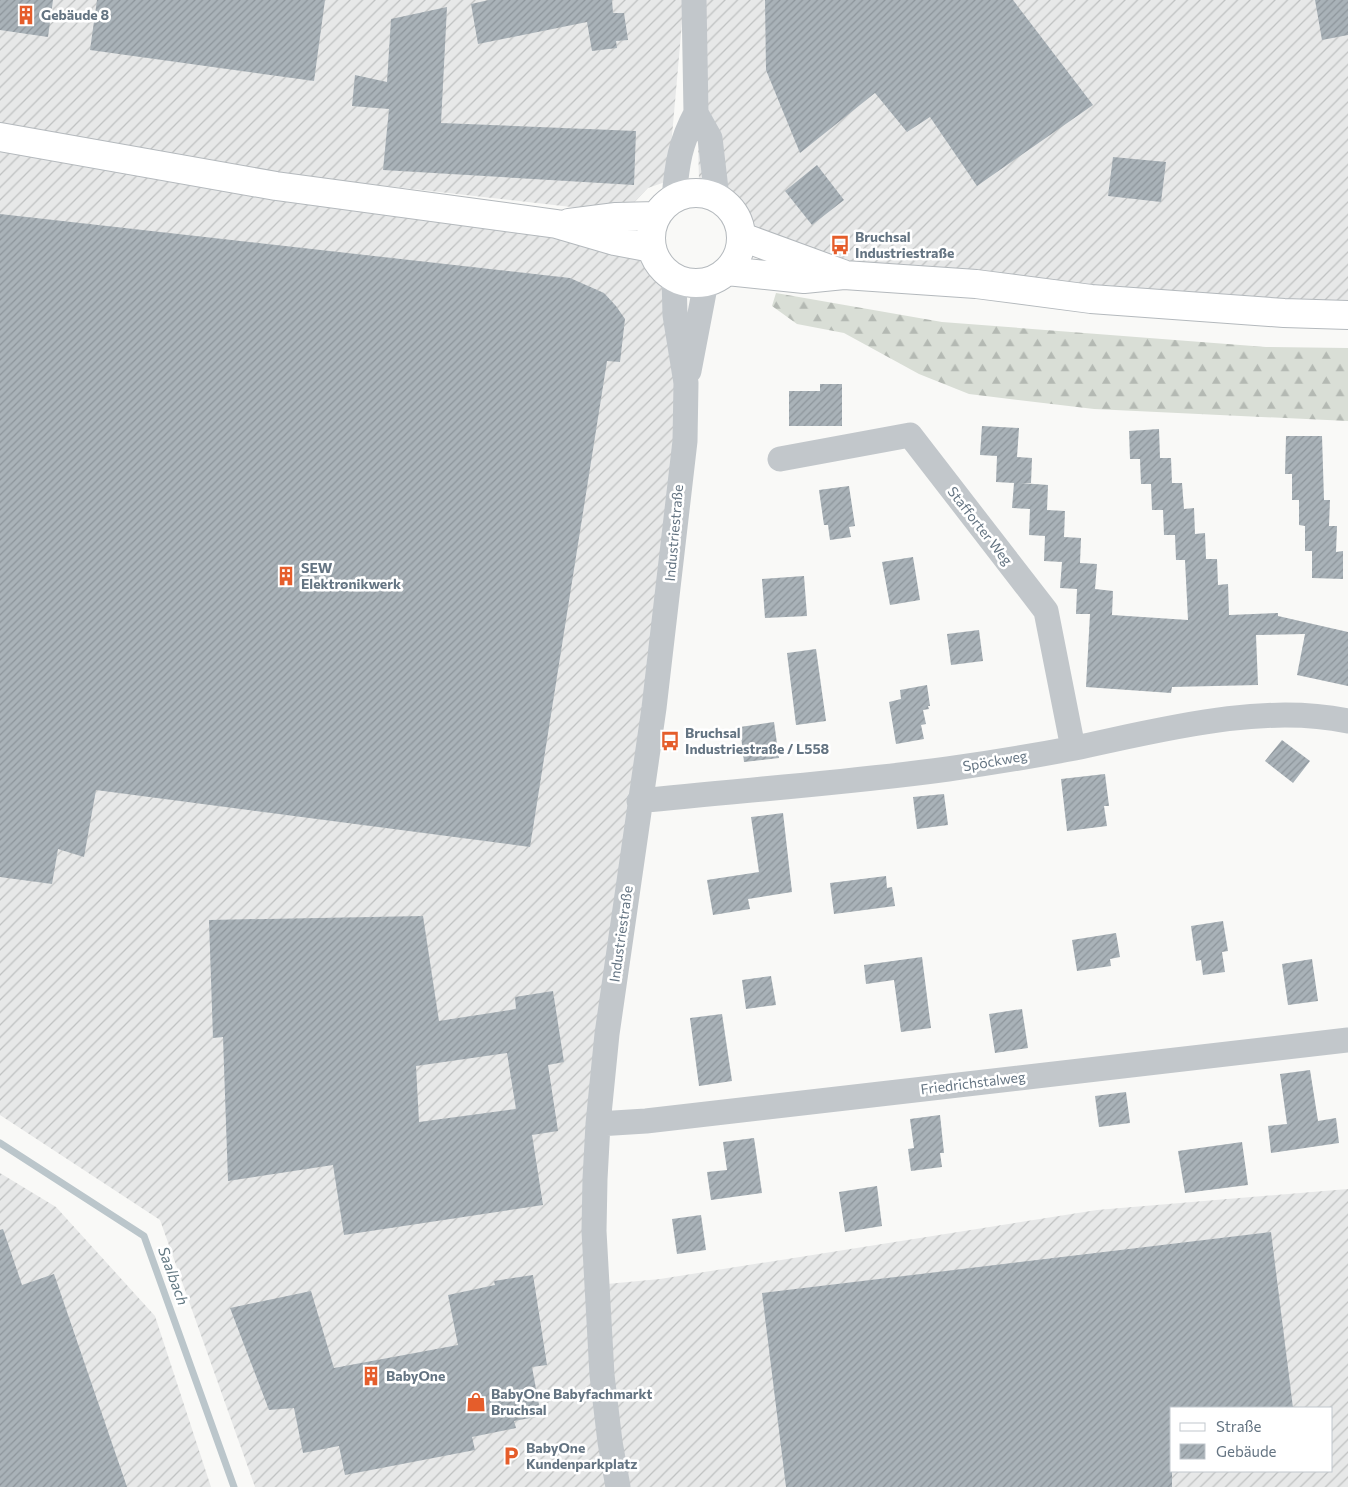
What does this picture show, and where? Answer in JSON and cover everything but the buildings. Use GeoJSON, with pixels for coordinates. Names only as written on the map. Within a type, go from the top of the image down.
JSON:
{"type":"FeatureCollection","features":[{"type":"Feature","properties":{"kind":"main road"},"geometry":{"type":"LineString","coordinates":[[0,137],[276,186],[557,224],[615,241],[652,248]]}},
{"type":"Feature","properties":{"kind":"main road"},"geometry":{"type":"LineString","coordinates":[[557,224],[616,217],[665,207],[688,193],[703,193],[717,198],[729,207],[738,219],[742,237],[735,260],[716,276]]}},
{"type":"Feature","properties":{"kind":"main road"},"geometry":{"type":"LineString","coordinates":[[665,207],[652,231],[652,248],[664,269],[674,277],[684,281],[716,276],[804,280],[844,274],[976,284],[1092,299],[1348,315]]}},
{"type":"Feature","properties":{"kind":"main road"},"geometry":{"type":"LineString","coordinates":[[742,237],[844,274]]}},
{"type":"Feature","properties":{"kind":"street"},"geometry":{"type":"LineString","coordinates":[[694,0],[696,113],[710,138],[717,198]]}},
{"type":"Feature","properties":{"kind":"street"},"geometry":{"type":"LineString","coordinates":[[665,207],[684,136],[696,113]]}},
{"type":"Feature","properties":{"kind":"street","name":"Industriestraße"},"geometry":{"type":"LineString","coordinates":[[686,383],[716,276]]}},
{"type":"Feature","properties":{"kind":"street","name":"Industriestraße"},"geometry":{"type":"LineString","coordinates":[[618,1487],[603,1385],[596,1285],[594,1231],[598,1124],[607,1034],[669,593],[677,494],[685,441],[686,383],[675,315],[674,277]]}},
{"type":"Feature","properties":{"kind":"street","name":"Stafforter Weg"},"geometry":{"type":"LineString","coordinates":[[780,459],[910,435],[1046,611],[1073,748]]}},
{"type":"Feature","properties":{"kind":"street","name":"Spöckweg"},"geometry":{"type":"LineString","coordinates":[[639,801],[948,769],[1073,748],[1184,724],[1284,716],[1328,717],[1348,721]]}},
{"type":"Feature","properties":{"kind":"street","name":"Friedrichstalweg"},"geometry":{"type":"LineString","coordinates":[[598,1124],[646,1121],[1348,1040]]}},
{"type":"Feature","properties":{"kind":"shaded area"},"geometry":{"type":"Polygon","coordinates":[[[0,0],[684,0],[668,181],[648,188],[624,213],[175,162],[0,128],[0,0]]]}},
{"type":"Feature","properties":{"kind":"shaded area"},"geometry":{"type":"Polygon","coordinates":[[[694,0],[1348,0],[1348,315],[749,251],[737,206],[699,180],[694,0]]]}},
{"type":"Feature","properties":{"kind":"shaded area"},"geometry":{"type":"Polygon","coordinates":[[[0,148],[647,233],[657,262],[685,286],[686,383],[639,801],[596,1285],[660,1279],[1097,1210],[1348,1189],[1348,1487],[255,1487],[160,1220],[0,1115],[0,148]]]}},
{"type":"Feature","properties":{"kind":"shaded area"},"geometry":{"type":"Polygon","coordinates":[[[0,1173],[56,1207],[155,1316],[211,1487],[0,1487],[0,1173]]]}},
{"type":"Feature","properties":{"kind":"green space"},"geometry":{"type":"Polygon","coordinates":[[[776,293],[942,322],[1266,347],[1348,348],[1348,421],[1094,409],[969,394],[919,374],[844,333],[797,324],[772,306],[776,293]]]}},
{"type":"Feature","properties":{"kind":"waterway","name":"Saalbach"},"geometry":{"type":"LineString","coordinates":[[0,1143],[144,1236],[234,1487]]}},
{"type":"Feature","properties":{"kind":"place","name":"Gebäude 8"},"geometry":{"type":"Point","coordinates":[26,15]}},
{"type":"Feature","properties":{"kind":"place","name":"Bruchsal Industriestraße"},"geometry":{"type":"Point","coordinates":[840,245]}},
{"type":"Feature","properties":{"kind":"place","name":"SEW Elektronikwerk"},"geometry":{"type":"Point","coordinates":[286,576]}},
{"type":"Feature","properties":{"kind":"place","name":"Bruchsal Industriestraße / L558"},"geometry":{"type":"Point","coordinates":[670,741]}},
{"type":"Feature","properties":{"kind":"place","name":"BabyOne"},"geometry":{"type":"Point","coordinates":[371,1376]}},
{"type":"Feature","properties":{"kind":"place","name":"BabyOne Babyfachmarkt Bruchsal"},"geometry":{"type":"Point","coordinates":[476,1402]}},
{"type":"Feature","properties":{"kind":"place","name":"BabyOne Kundenparkplatz"},"geometry":{"type":"Point","coordinates":[511,1456]}}]}
